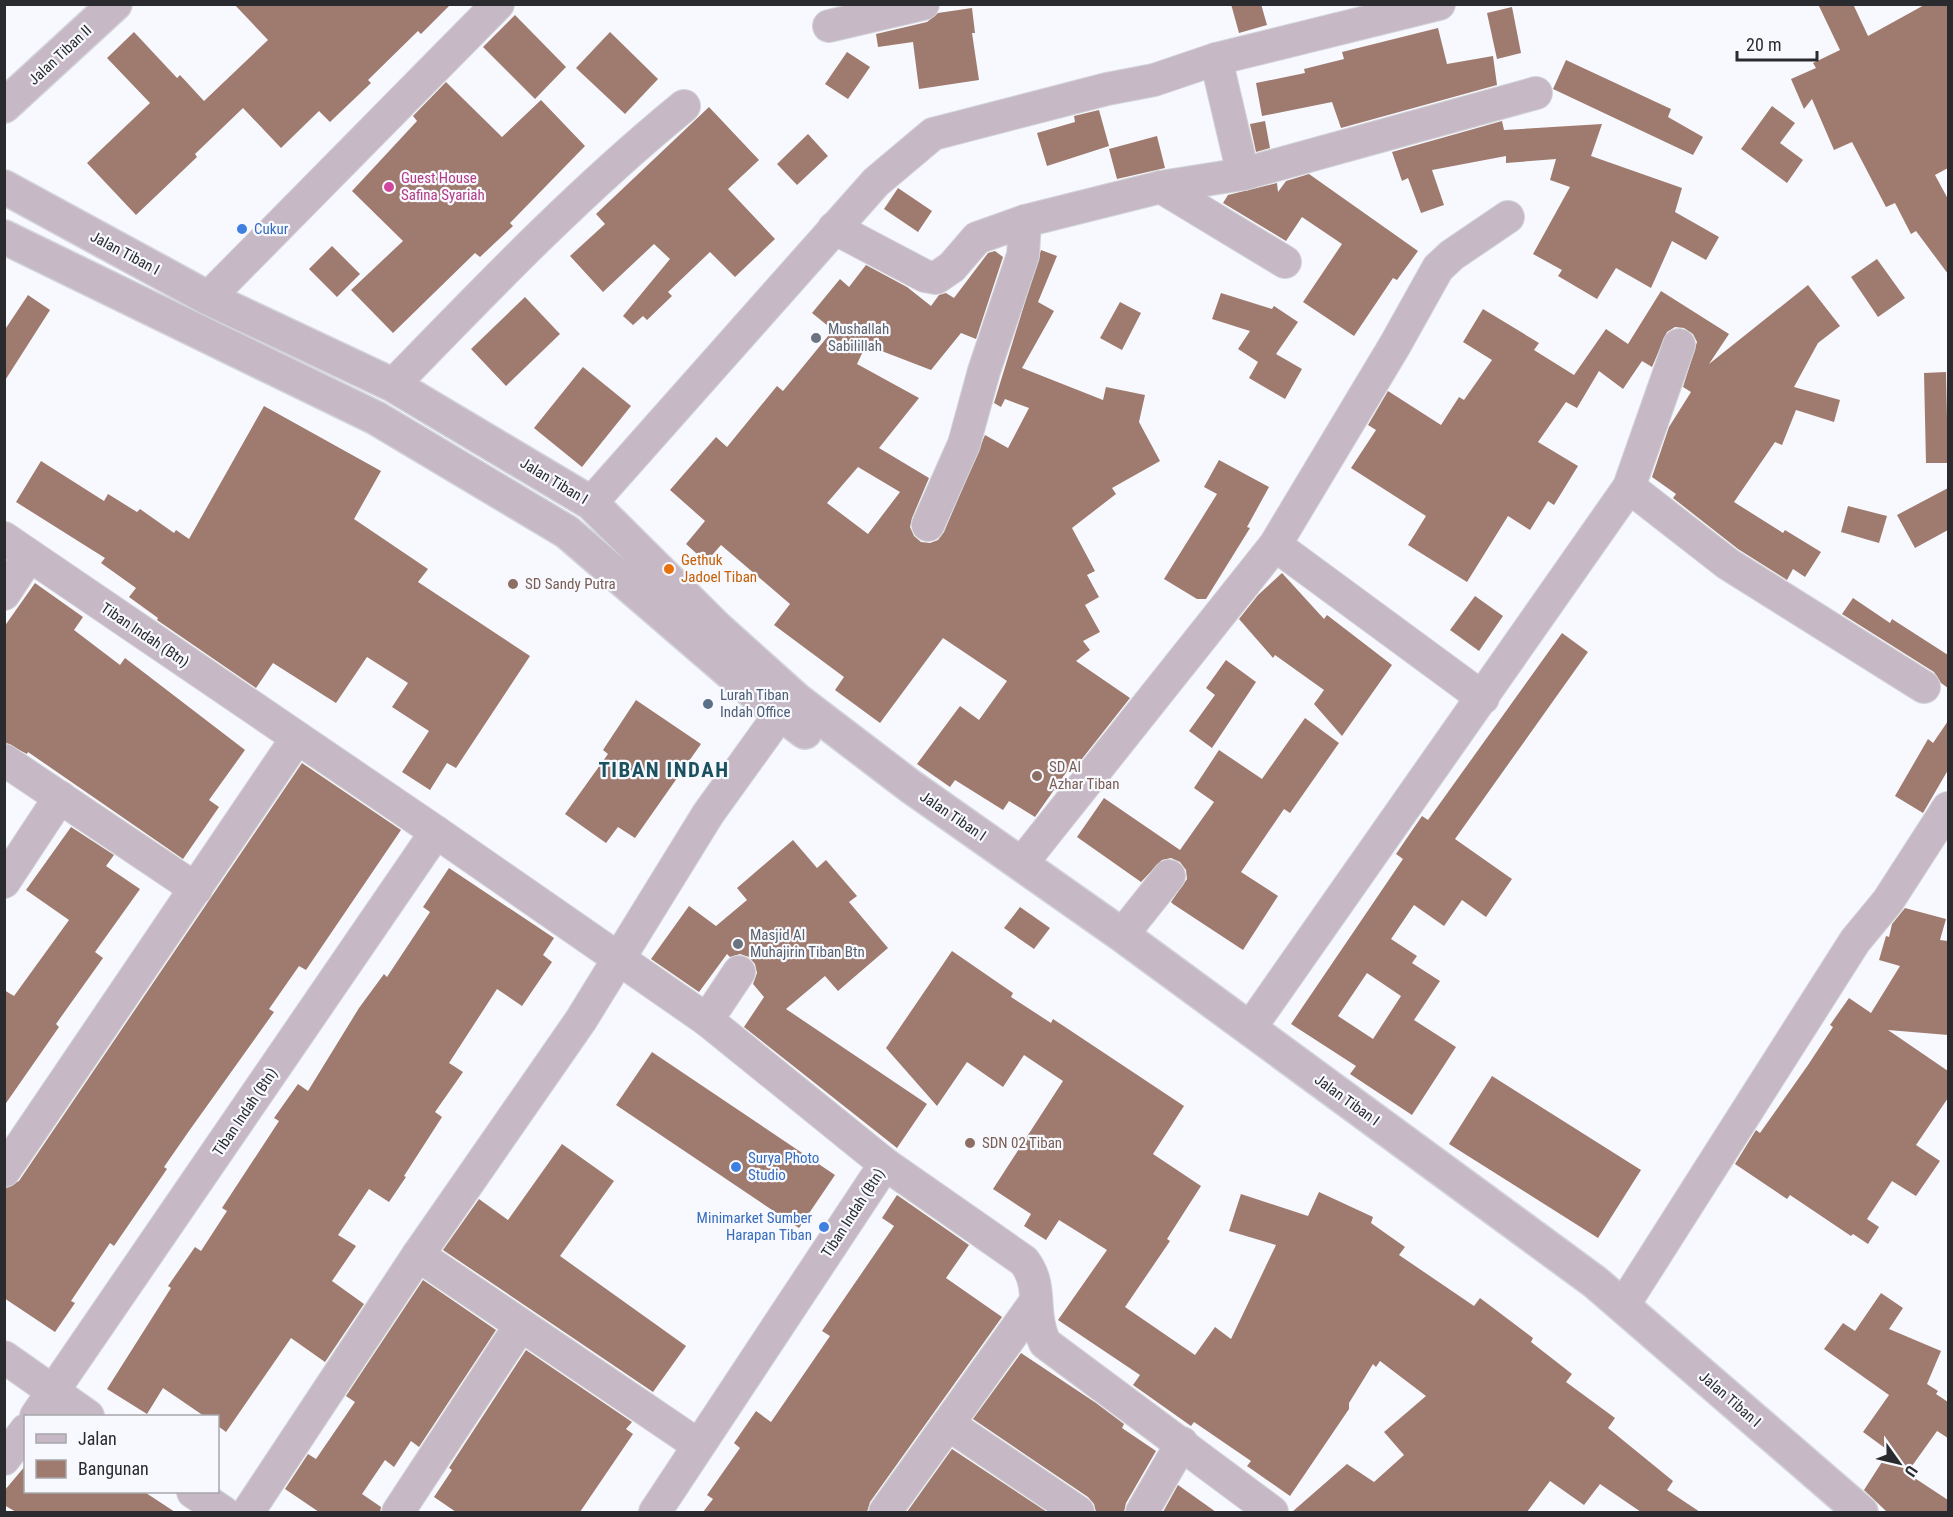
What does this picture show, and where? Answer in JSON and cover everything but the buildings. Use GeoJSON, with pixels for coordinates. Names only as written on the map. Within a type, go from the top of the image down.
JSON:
{"type":"FeatureCollection","features":[{"type":"Feature","properties":{"kind":"street","name":"Jalan Tiban II"},"geometry":{"type":"LineString","coordinates":[[4,106],[115,4]]}},
{"type":"Feature","properties":{"kind":"street"},"geometry":{"type":"LineString","coordinates":[[208,298],[498,4]]}},
{"type":"Feature","properties":{"kind":"street"},"geometry":{"type":"LineString","coordinates":[[829,26],[923,4]]}},
{"type":"Feature","properties":{"kind":"street"},"geometry":{"type":"LineString","coordinates":[[567,532],[876,182],[933,134],[1107,89],[1154,80],[1216,59],[1439,4]]}},
{"type":"Feature","properties":{"kind":"street"},"geometry":{"type":"LineString","coordinates":[[1216,59],[1243,174]]}},
{"type":"Feature","properties":{"kind":"street"},"geometry":{"type":"LineString","coordinates":[[834,228],[925,276],[936,278],[952,267],[977,238],[1025,221],[1161,187],[1243,174],[1536,93]]}},
{"type":"Feature","properties":{"kind":"street"},"geometry":{"type":"LineString","coordinates":[[393,385],[534,240],[625,155],[684,106]]}},
{"type":"Feature","properties":{"kind":"street","name":"Jalan Tiban I"},"geometry":{"type":"LineString","coordinates":[[4,187],[208,298],[393,385],[591,503],[718,629],[796,699],[910,786],[1122,935],[1595,1282],[1861,1512]]}},
{"type":"Feature","properties":{"kind":"street"},"geometry":{"type":"LineString","coordinates":[[1161,187],[1285,262]]}},
{"type":"Feature","properties":{"kind":"street"},"geometry":{"type":"LineString","coordinates":[[1022,863],[1275,544],[1395,345],[1438,268],[1452,255],[1508,217]]}},
{"type":"Feature","properties":{"kind":"street"},"geometry":{"type":"LineString","coordinates":[[928,525],[964,444],[984,371],[1023,255],[1025,221]]}},
{"type":"Feature","properties":{"kind":"street","name":"Jalan Tiban I"},"geometry":{"type":"LineString","coordinates":[[8,245],[376,417],[567,532],[780,714],[1012,876],[1597,1308],[1835,1512]]}},
{"type":"Feature","properties":{"kind":"street"},"geometry":{"type":"LineString","coordinates":[[1250,1028],[1484,698],[1629,487],[1679,345]]}},
{"type":"Feature","properties":{"kind":"street"},"geometry":{"type":"LineString","coordinates":[[1629,487],[1728,564],[1924,687]]}},
{"type":"Feature","properties":{"kind":"street"},"geometry":{"type":"LineString","coordinates":[[1275,544],[1484,698]]}},
{"type":"Feature","properties":{"kind":"street"},"geometry":{"type":"LineString","coordinates":[[4,594],[17,547]]}},
{"type":"Feature","properties":{"kind":"street","name":"Tiban Indah (Btn)"},"geometry":{"type":"LineString","coordinates":[[17,547],[620,958],[707,1020],[885,1164],[655,1512]]}},
{"type":"Feature","properties":{"kind":"street"},"geometry":{"type":"LineString","coordinates":[[198,1493],[244,1512],[581,1020],[708,814],[780,714]]}},
{"type":"Feature","properties":{"kind":"street"},"geometry":{"type":"LineString","coordinates":[[6,1165],[297,738]]}},
{"type":"Feature","properties":{"kind":"street"},"geometry":{"type":"LineString","coordinates":[[4,760],[196,889]]}},
{"type":"Feature","properties":{"kind":"street"},"geometry":{"type":"LineString","coordinates":[[4,882],[60,797]]}},
{"type":"Feature","properties":{"kind":"street"},"geometry":{"type":"LineString","coordinates":[[1623,1306],[1855,941],[1888,901],[1948,808]]}},
{"type":"Feature","properties":{"kind":"street","name":"Tiban Indah (Btn)"},"geometry":{"type":"LineString","coordinates":[[44,1404],[436,831]]}},
{"type":"Feature","properties":{"kind":"street"},"geometry":{"type":"LineString","coordinates":[[1122,935],[1169,876]]}},
{"type":"Feature","properties":{"kind":"street"},"geometry":{"type":"LineString","coordinates":[[707,1020],[739,972]]}},
{"type":"Feature","properties":{"kind":"street"},"geometry":{"type":"LineString","coordinates":[[885,1164],[1024,1261],[1035,1274],[1038,1329],[1044,1343],[1182,1443],[1272,1512]]}},
{"type":"Feature","properties":{"kind":"street"},"geometry":{"type":"LineString","coordinates":[[418,1256],[698,1444]]}},
{"type":"Feature","properties":{"kind":"street"},"geometry":{"type":"LineString","coordinates":[[887,1512],[1036,1301]]}},
{"type":"Feature","properties":{"kind":"street"},"geometry":{"type":"LineString","coordinates":[[398,1512],[520,1326]]}},
{"type":"Feature","properties":{"kind":"street"},"geometry":{"type":"LineString","coordinates":[[4,1358],[44,1404],[84,1415]]}},
{"type":"Feature","properties":{"kind":"street"},"geometry":{"type":"LineString","coordinates":[[948,1424],[1078,1512]]}},
{"type":"Feature","properties":{"kind":"street"},"geometry":{"type":"LineString","coordinates":[[4,1459],[24,1433]]}},
{"type":"Feature","properties":{"kind":"street"},"geometry":{"type":"LineString","coordinates":[[1142,1512],[1182,1443]]}},
{"type":"Feature","properties":{"kind":"place","name":"Guest House Safina Syariah"},"geometry":{"type":"Point","coordinates":[389,187]}},
{"type":"Feature","properties":{"kind":"place","name":"Cukur"},"geometry":{"type":"Point","coordinates":[242,229]}},
{"type":"Feature","properties":{"kind":"place","name":"Mushallah Sabilillah"},"geometry":{"type":"Point","coordinates":[816,338]}},
{"type":"Feature","properties":{"kind":"place","name":"Gethuk Jadoel Tiban"},"geometry":{"type":"Point","coordinates":[669,569]}},
{"type":"Feature","properties":{"kind":"place","name":"SD Sandy Putra"},"geometry":{"type":"Point","coordinates":[513,584]}},
{"type":"Feature","properties":{"kind":"place","name":"Lurah Tiban Indah Office"},"geometry":{"type":"Point","coordinates":[708,704]}},
{"type":"Feature","properties":{"kind":"place","name":"SD Al Azhar Tiban"},"geometry":{"type":"Point","coordinates":[1037,776]}},
{"type":"Feature","properties":{"kind":"place","name":"Masjid Al Muhajirin Tiban Btn"},"geometry":{"type":"Point","coordinates":[738,944]}},
{"type":"Feature","properties":{"kind":"place","name":"SDN 02 Tiban"},"geometry":{"type":"Point","coordinates":[970,1143]}},
{"type":"Feature","properties":{"kind":"place","name":"Surya Photo Studio"},"geometry":{"type":"Point","coordinates":[736,1167]}},
{"type":"Feature","properties":{"kind":"place","name":"Minimarket Sumber Harapan Tiban"},"geometry":{"type":"Point","coordinates":[824,1227]}},
{"type":"Feature","properties":{"kind":"district","name":"TIBAN INDAH"},"geometry":{"type":"Point","coordinates":[664,770]}}]}
